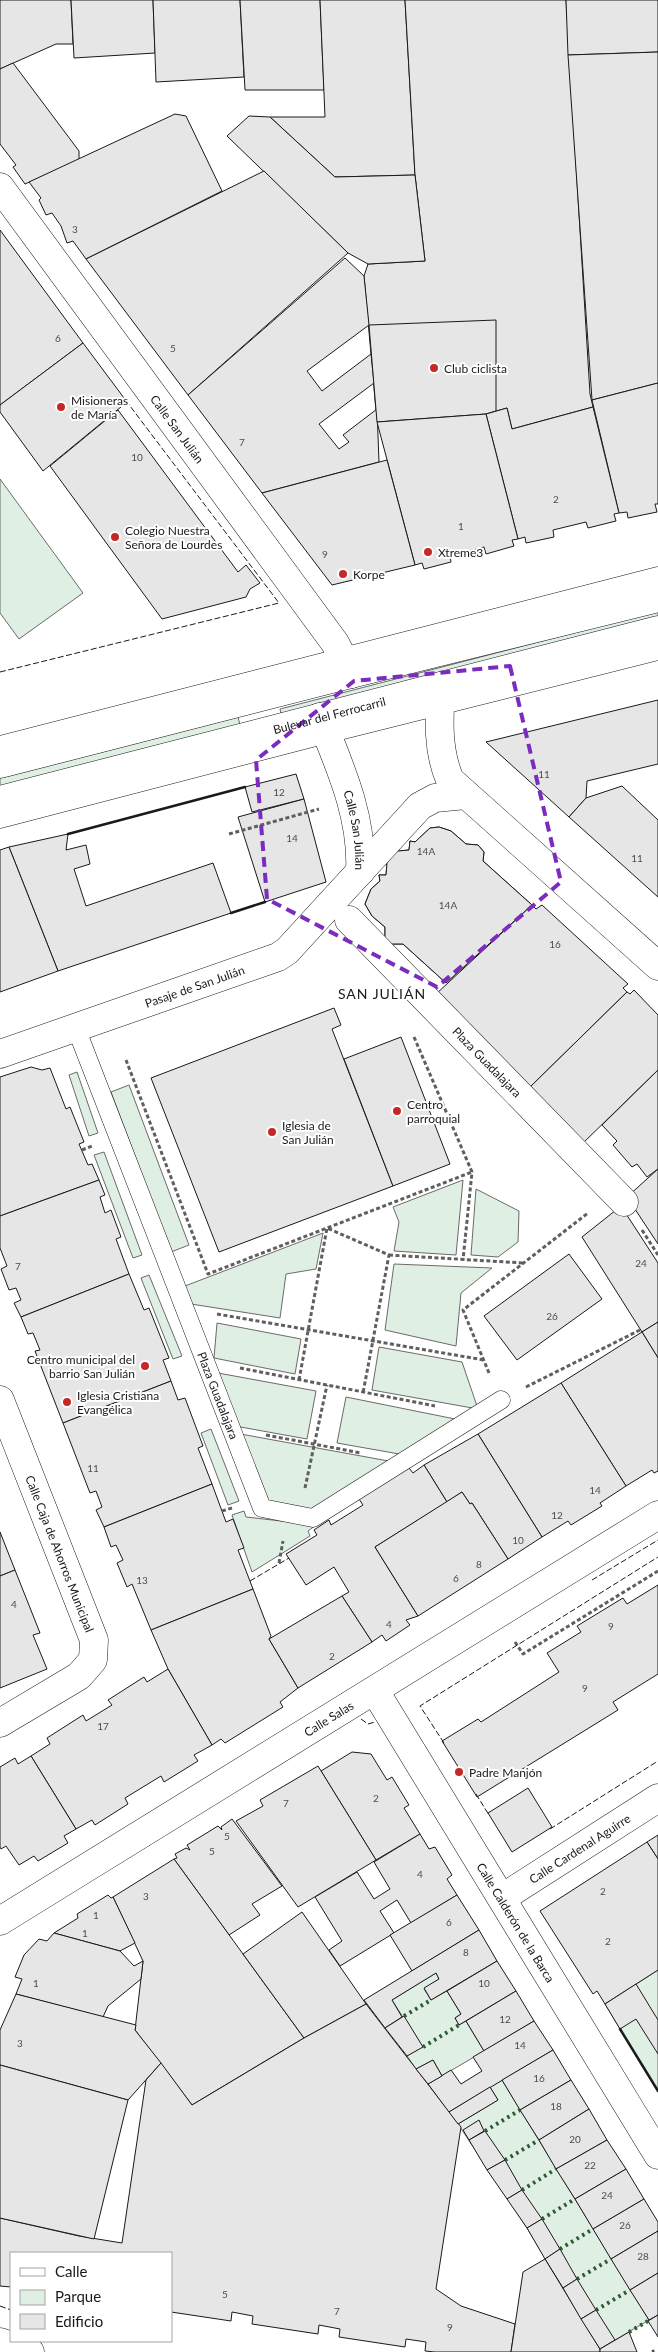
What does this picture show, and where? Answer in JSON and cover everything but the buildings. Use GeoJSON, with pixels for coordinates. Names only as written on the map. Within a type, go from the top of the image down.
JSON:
{"type":"FeatureCollection","features":[{"type":"Feature","properties":{"kind":"street","name":"Calle San Julián"},"geometry":{"type":"LineString","coordinates":[[0,187],[347,665]]}},
{"type":"Feature","properties":{"kind":"street"},"geometry":{"type":"LineString","coordinates":[[0,764],[347,665],[658,598]]}},
{"type":"Feature","properties":{"kind":"street","name":"Bulevar del Ferrocarril"},"geometry":{"type":"LineString","coordinates":[[0,800],[323,726],[441,696],[658,630]]}},
{"type":"Feature","properties":{"kind":"street"},"geometry":{"type":"LineString","coordinates":[[441,696],[439,722],[444,766],[450,780],[658,966]]}},
{"type":"Feature","properties":{"kind":"street","name":"Calle San Julián"},"geometry":{"type":"LineString","coordinates":[[323,726],[345,777],[359,839],[360,872]]}},
{"type":"Feature","properties":{"kind":"street","name":"Calle San Julián"},"geometry":{"type":"LineString","coordinates":[[360,872],[420,806],[435,798],[466,795]]}},
{"type":"Feature","properties":{"kind":"street","name":"Pasaje de San Julián"},"geometry":{"type":"LineString","coordinates":[[0,1054],[278,957],[287,951],[360,872]]}},
{"type":"Feature","properties":{"kind":"street","name":"Plaza Guadalajara"},"geometry":{"type":"LineString","coordinates":[[349,920],[619,1198]]}},
{"type":"Feature","properties":{"kind":"street","name":"Calle Caja de Ahorros Municipal"},"geometry":{"type":"LineString","coordinates":[[0,1400],[94,1640],[93,1660],[79,1676],[0,1724]]}},
{"type":"Feature","properties":{"kind":"street","name":"Calle Salas"},"geometry":{"type":"LineString","coordinates":[[0,1921],[658,1515]]}},
{"type":"Feature","properties":{"kind":"street","name":"Calle Calderón de la Barca"},"geometry":{"type":"LineString","coordinates":[[375,1691],[658,2155]]}},
{"type":"Feature","properties":{"kind":"street","name":"Calle Cardenal Aguirre"},"geometry":{"type":"LineString","coordinates":[[502,1898],[658,1798]]}},
{"type":"Feature","properties":{"kind":"street"},"geometry":{"type":"LineString","coordinates":[[0,2342],[30,2352]]}},
{"type":"Feature","properties":{"kind":"lane"},"geometry":{"type":"LineString","coordinates":[[0,745],[347,665],[658,576]]}},
{"type":"Feature","properties":{"kind":"lane","name":"Bulevar del Ferrocarril"},"geometry":{"type":"LineString","coordinates":[[441,696],[658,651]]}},
{"type":"Feature","properties":{"kind":"lane","name":"Bulevar del Ferrocarril"},"geometry":{"type":"LineString","coordinates":[[0,819],[323,726]]}},
{"type":"Feature","properties":{"kind":"lane","name":"Plaza Guadalajara"},"geometry":{"type":"LineString","coordinates":[[76,1028],[262,1508],[313,1518],[501,1400]]}},
{"type":"Feature","properties":{"kind":"path"},"geometry":{"type":"LineString","coordinates":[[229,834],[324,808]]}},
{"type":"Feature","properties":{"kind":"path"},"geometry":{"type":"LineString","coordinates":[[413,1036],[472,1172],[463,1260]]}},
{"type":"Feature","properties":{"kind":"path"},"geometry":{"type":"LineString","coordinates":[[126,1060],[208,1274],[472,1172]]}},
{"type":"Feature","properties":{"kind":"path"},"geometry":{"type":"LineString","coordinates":[[184,1308],[484,1360],[463,1310],[523,1263],[619,1198]]}},
{"type":"Feature","properties":{"kind":"path"},"geometry":{"type":"LineString","coordinates":[[327,1228],[388,1255],[523,1263]]}},
{"type":"Feature","properties":{"kind":"path"},"geometry":{"type":"LineString","coordinates":[[299,1380],[327,1228]]}},
{"type":"Feature","properties":{"kind":"path"},"geometry":{"type":"LineString","coordinates":[[363,1393],[388,1255]]}},
{"type":"Feature","properties":{"kind":"path"},"geometry":{"type":"LineString","coordinates":[[501,1400],[640,1330]]}},
{"type":"Feature","properties":{"kind":"path"},"geometry":{"type":"LineString","coordinates":[[205,1362],[478,1415]]}},
{"type":"Feature","properties":{"kind":"path"},"geometry":{"type":"LineString","coordinates":[[299,1516],[327,1386]]}},
{"type":"Feature","properties":{"kind":"path"},"geometry":{"type":"LineString","coordinates":[[231,1429],[404,1461]]}},
{"type":"Feature","properties":{"kind":"path"},"geometry":{"type":"LineString","coordinates":[[513,1640],[523,1654],[599,1610],[658,1570]]}},
{"type":"Feature","properties":{"kind":"highlighted area"},"geometry":{"type":"Polygon","coordinates":[[[510,666],[561,882],[437,987],[267,899],[256,760],[354,681],[510,666]]]}},
{"type":"Feature","properties":{"kind":"green space"},"geometry":{"type":"Polygon","coordinates":[[[0,479],[83,593],[19,639],[0,613],[0,479]]]}},
{"type":"Feature","properties":{"kind":"green space"},"geometry":{"type":"Polygon","coordinates":[[[658,611],[658,618],[281,714],[280,709],[658,611]]]}},
{"type":"Feature","properties":{"kind":"green space"},"geometry":{"type":"Polygon","coordinates":[[[238,717],[240,725],[0,787],[0,778],[238,717]]]}},
{"type":"Feature","properties":{"kind":"green space"},"geometry":{"type":"Polygon","coordinates":[[[77,1072],[98,1133],[89,1136],[69,1075],[77,1072]]]}},
{"type":"Feature","properties":{"kind":"green space"},"geometry":{"type":"Polygon","coordinates":[[[129,1085],[189,1245],[171,1252],[111,1092],[129,1085]]]}},
{"type":"Feature","properties":{"kind":"green space"},"geometry":{"type":"Polygon","coordinates":[[[104,1152],[142,1255],[133,1258],[94,1155],[104,1152]]]}},
{"type":"Feature","properties":{"kind":"green space"},"geometry":{"type":"Polygon","coordinates":[[[463,1180],[456,1255],[394,1251],[399,1222],[393,1207],[463,1180]]]}},
{"type":"Feature","properties":{"kind":"green space"},"geometry":{"type":"Polygon","coordinates":[[[476,1189],[519,1211],[518,1242],[498,1257],[471,1255],[476,1189]]]}},
{"type":"Feature","properties":{"kind":"green space"},"geometry":{"type":"Polygon","coordinates":[[[323,1233],[316,1269],[286,1274],[280,1318],[191,1304],[185,1286],[323,1233]]]}},
{"type":"Feature","properties":{"kind":"green space"},"geometry":{"type":"Polygon","coordinates":[[[394,1264],[492,1268],[461,1293],[456,1346],[385,1330],[394,1264]]]}},
{"type":"Feature","properties":{"kind":"green space"},"geometry":{"type":"Polygon","coordinates":[[[149,1275],[182,1356],[173,1359],[141,1278],[149,1275]]]}},
{"type":"Feature","properties":{"kind":"green space"},"geometry":{"type":"Polygon","coordinates":[[[217,1323],[301,1339],[295,1374],[214,1358],[217,1323]]]}},
{"type":"Feature","properties":{"kind":"green space"},"geometry":{"type":"Polygon","coordinates":[[[379,1347],[462,1362],[478,1409],[372,1390],[379,1347]]]}},
{"type":"Feature","properties":{"kind":"green space"},"geometry":{"type":"Polygon","coordinates":[[[218,1373],[316,1391],[307,1439],[235,1426],[218,1373]]]}},
{"type":"Feature","properties":{"kind":"green space"},"geometry":{"type":"Polygon","coordinates":[[[346,1397],[460,1420],[405,1455],[337,1443],[346,1397]]]}},
{"type":"Feature","properties":{"kind":"green space"},"geometry":{"type":"Polygon","coordinates":[[[211,1429],[239,1501],[228,1505],[201,1433],[211,1429]]]}},
{"type":"Feature","properties":{"kind":"green space"},"geometry":{"type":"Polygon","coordinates":[[[235,1433],[394,1462],[312,1515],[264,1504],[235,1433]]]}},
{"type":"Feature","properties":{"kind":"green space"},"geometry":{"type":"Polygon","coordinates":[[[244,1511],[246,1517],[316,1525],[308,1531],[310,1536],[252,1572],[232,1515],[244,1511]]]}},
{"type":"Feature","properties":{"kind":"green space"},"geometry":{"type":"Polygon","coordinates":[[[658,1970],[658,2091],[605,2004],[658,1970]]]}},
{"type":"Feature","properties":{"kind":"green space"},"geometry":{"type":"Polygon","coordinates":[[[436,1973],[439,1979],[424,1989],[431,2000],[447,1991],[461,2014],[455,2018],[459,2025],[466,2021],[484,2051],[442,2076],[433,2060],[416,2069],[407,2056],[422,2047],[392,2000],[436,1973]]]}},
{"type":"Feature","properties":{"kind":"green space"},"geometry":{"type":"Polygon","coordinates":[[[502,2080],[649,2320],[600,2349],[527,2228],[458,2124],[498,2100],[490,2087],[502,2080]]]}},
{"type":"Feature","properties":{"kind":"hedge"},"geometry":{"type":"LineString","coordinates":[[404,2016],[431,2000]]}},
{"type":"Feature","properties":{"kind":"hedge"},"geometry":{"type":"LineString","coordinates":[[423,2047],[459,2025]]}},
{"type":"Feature","properties":{"kind":"hedge"},"geometry":{"type":"LineString","coordinates":[[485,2131],[520,2110]]}},
{"type":"Feature","properties":{"kind":"hedge"},"geometry":{"type":"LineString","coordinates":[[505,2160],[539,2140]]}},
{"type":"Feature","properties":{"kind":"hedge"},"geometry":{"type":"LineString","coordinates":[[522,2190],[556,2169]]}},
{"type":"Feature","properties":{"kind":"hedge"},"geometry":{"type":"LineString","coordinates":[[542,2219],[575,2199]]}},
{"type":"Feature","properties":{"kind":"hedge"},"geometry":{"type":"LineString","coordinates":[[560,2249],[593,2229]]}},
{"type":"Feature","properties":{"kind":"hedge"},"geometry":{"type":"LineString","coordinates":[[577,2279],[611,2259]]}},
{"type":"Feature","properties":{"kind":"hedge"},"geometry":{"type":"LineString","coordinates":[[596,2310],[630,2290]]}},
{"type":"Feature","properties":{"kind":"hedge"},"geometry":{"type":"LineString","coordinates":[[629,2332],[648,2321]]}},
{"type":"Feature","properties":{"kind":"hedge"},"geometry":{"type":"LineString","coordinates":[[652,2352],[658,2351]]}},
{"type":"Feature","properties":{"kind":"fence"},"geometry":{"type":"LineString","coordinates":[[0,672],[279,603],[127,402]]}},
{"type":"Feature","properties":{"kind":"fence"},"geometry":{"type":"LineString","coordinates":[[592,1580],[658,1540]]}},
{"type":"Feature","properties":{"kind":"fence"},"geometry":{"type":"LineString","coordinates":[[444,1743],[420,1706],[658,1557]]}},
{"type":"Feature","properties":{"kind":"fence"},"geometry":{"type":"LineString","coordinates":[[250,1581],[289,1558]]}},
{"type":"Feature","properties":{"kind":"fence"},"geometry":{"type":"LineString","coordinates":[[361,1719],[368,1724],[375,1722]]}},
{"type":"Feature","properties":{"kind":"fence"},"geometry":{"type":"LineString","coordinates":[[550,1829],[658,1761]]}},
{"type":"Feature","properties":{"kind":"fence"},"geometry":{"type":"LineString","coordinates":[[476,1794],[489,1815]]}},
{"type":"Feature","properties":{"kind":"fence"},"geometry":{"type":"LineString","coordinates":[[0,2306],[10,2310]]}},
{"type":"Feature","properties":{"kind":"wall"},"geometry":{"type":"LineString","coordinates":[[68,834],[245,787]]}},
{"type":"Feature","properties":{"kind":"wall"},"geometry":{"type":"LineString","coordinates":[[231,913],[265,902]]}},
{"type":"Feature","properties":{"kind":"wall"},"geometry":{"type":"LineString","coordinates":[[620,2029],[658,2091]]}},
{"type":"Feature","properties":{"kind":"place","name":"Club ciclista"},"geometry":{"type":"Point","coordinates":[434,368]}},
{"type":"Feature","properties":{"kind":"place","name":"Misioneras de María"},"geometry":{"type":"Point","coordinates":[61,407]}},
{"type":"Feature","properties":{"kind":"place","name":"Colegio Nuestra Señora de Lourdes"},"geometry":{"type":"Point","coordinates":[115,537]}},
{"type":"Feature","properties":{"kind":"place","name":"Xtreme3"},"geometry":{"type":"Point","coordinates":[428,552]}},
{"type":"Feature","properties":{"kind":"place","name":"Korpe"},"geometry":{"type":"Point","coordinates":[343,574]}},
{"type":"Feature","properties":{"kind":"place","name":"Centro parroquial"},"geometry":{"type":"Point","coordinates":[397,1111]}},
{"type":"Feature","properties":{"kind":"place","name":"Iglesia de San Julián"},"geometry":{"type":"Point","coordinates":[272,1132]}},
{"type":"Feature","properties":{"kind":"place","name":"Centro municipal del barrio San Julián"},"geometry":{"type":"Point","coordinates":[145,1366]}},
{"type":"Feature","properties":{"kind":"place","name":"Iglesia Cristiana Evangélica"},"geometry":{"type":"Point","coordinates":[67,1402]}},
{"type":"Feature","properties":{"kind":"place","name":"Padre Manjón"},"geometry":{"type":"Point","coordinates":[459,1772]}},
{"type":"Feature","properties":{"kind":"district","name":"SAN JULIÁN"},"geometry":{"type":"Point","coordinates":[382,993]}}]}
